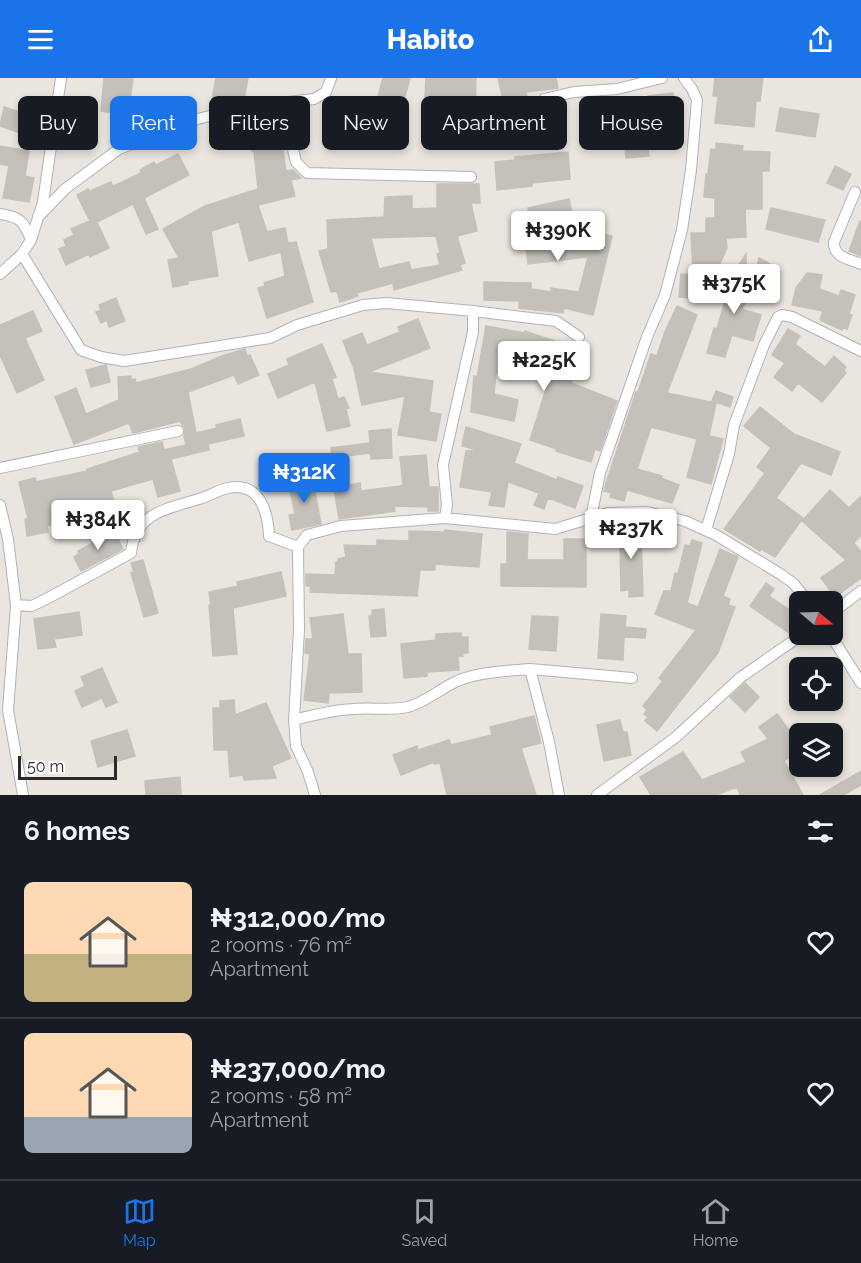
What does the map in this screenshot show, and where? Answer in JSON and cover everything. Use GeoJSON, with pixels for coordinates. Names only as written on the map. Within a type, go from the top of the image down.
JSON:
{"type":"FeatureCollection","features":[{"type":"Feature","properties":{"kind":"street"},"geometry":{"type":"LineString","coordinates":[[0,274],[22,254],[31,240],[42,202],[61,78]]}},
{"type":"Feature","properties":{"kind":"street"},"geometry":{"type":"LineString","coordinates":[[310,99],[326,92],[331,78]]}},
{"type":"Feature","properties":{"kind":"street"},"geometry":{"type":"LineString","coordinates":[[556,96],[574,92],[617,89],[662,78]]}},
{"type":"Feature","properties":{"kind":"street"},"geometry":{"type":"LineString","coordinates":[[591,518],[600,473],[647,337],[665,295],[682,230],[691,170],[697,100],[684,78]]}},
{"type":"Feature","properties":{"kind":"street"},"geometry":{"type":"LineString","coordinates":[[38,217],[65,189],[119,148],[209,116]]}},
{"type":"Feature","properties":{"kind":"street"},"geometry":{"type":"LineString","coordinates":[[293,150],[296,162],[307,174],[471,177]]}},
{"type":"Feature","properties":{"kind":"street"},"geometry":{"type":"LineString","coordinates":[[855,192],[833,249],[836,253],[861,264]]}},
{"type":"Feature","properties":{"kind":"street"},"geometry":{"type":"LineString","coordinates":[[0,214],[14,216],[26,225],[31,240]]}},
{"type":"Feature","properties":{"kind":"street"},"geometry":{"type":"LineString","coordinates":[[22,254],[81,350],[101,357],[124,361],[270,338],[297,325],[363,305],[386,303],[473,310],[556,321],[579,336]]}},
{"type":"Feature","properties":{"kind":"street"},"geometry":{"type":"LineString","coordinates":[[445,518],[447,505],[443,465],[473,332],[473,310]]}},
{"type":"Feature","properties":{"kind":"street"},"geometry":{"type":"LineString","coordinates":[[706,530],[729,454],[734,425],[764,345],[778,317],[783,315],[792,317],[861,351]]}},
{"type":"Feature","properties":{"kind":"street"},"geometry":{"type":"LineString","coordinates":[[0,468],[178,431]]}},
{"type":"Feature","properties":{"kind":"street"},"geometry":{"type":"LineString","coordinates":[[16,605],[32,606],[131,553],[132,540],[142,523],[156,512],[228,488],[245,486],[256,494],[264,507],[269,536],[298,548]]}},
{"type":"Feature","properties":{"kind":"street"},"geometry":{"type":"LineString","coordinates":[[0,505],[8,539],[16,605],[4,706],[23,795]]}},
{"type":"Feature","properties":{"kind":"street"},"geometry":{"type":"LineString","coordinates":[[315,795],[296,746],[294,720],[299,630],[298,548],[308,535],[341,526],[445,518],[555,529],[608,513],[647,512],[685,521],[706,530],[782,575],[799,591]]}},
{"type":"Feature","properties":{"kind":"street"},"geometry":{"type":"LineString","coordinates":[[843,605],[861,591]]}},
{"type":"Feature","properties":{"kind":"street"},"geometry":{"type":"LineString","coordinates":[[597,795],[676,737],[741,677],[789,644]]}},
{"type":"Feature","properties":{"kind":"street"},"geometry":{"type":"LineString","coordinates":[[837,645],[861,683]]}},
{"type":"Feature","properties":{"kind":"street"},"geometry":{"type":"LineString","coordinates":[[294,720],[339,710],[367,708],[384,710],[407,707],[422,702],[447,686],[469,677],[530,669],[632,678]]}},
{"type":"Feature","properties":{"kind":"street"},"geometry":{"type":"LineString","coordinates":[[530,669],[549,742],[559,795]]}},
{"type":"Feature","properties":{"kind":"building"},"geometry":{"type":"Polygon","coordinates":[[[104,78],[133,78],[131,96],[110,96],[110,112],[101,111],[104,78]]]}},
{"type":"Feature","properties":{"kind":"building"},"geometry":{"type":"Polygon","coordinates":[[[216,78],[248,78],[245,96],[213,96],[216,78]]]}},
{"type":"Feature","properties":{"kind":"building"},"geometry":{"type":"Polygon","coordinates":[[[383,78],[410,78],[405,96],[378,96],[383,78]]]}},
{"type":"Feature","properties":{"kind":"building"},"geometry":{"type":"Polygon","coordinates":[[[426,78],[476,78],[475,96],[425,96],[426,78]]]}},
{"type":"Feature","properties":{"kind":"building"},"geometry":{"type":"Polygon","coordinates":[[[498,78],[556,78],[558,88],[526,92],[527,96],[502,96],[498,78]]]}},
{"type":"Feature","properties":{"kind":"building"},"geometry":{"type":"Polygon","coordinates":[[[715,78],[763,78],[760,101],[756,101],[754,127],[715,123],[718,96],[713,96],[715,78]]]}},
{"type":"Feature","properties":{"kind":"building"},"geometry":{"type":"Polygon","coordinates":[[[673,93],[673,96],[648,96],[673,93]]]}},
{"type":"Feature","properties":{"kind":"building"},"geometry":{"type":"Polygon","coordinates":[[[4,107],[18,111],[18,132],[0,126],[4,107]]]}},
{"type":"Feature","properties":{"kind":"building"},"geometry":{"type":"Polygon","coordinates":[[[780,108],[819,114],[815,137],[776,131],[780,108]]]}},
{"type":"Feature","properties":{"kind":"building"},"geometry":{"type":"Polygon","coordinates":[[[716,143],[743,146],[742,151],[770,152],[769,171],[762,171],[762,209],[745,209],[746,237],[726,238],[727,248],[704,299],[679,297],[681,274],[693,275],[691,233],[706,233],[706,218],[715,218],[715,198],[704,197],[711,149],[716,150],[716,143]]]}},
{"type":"Feature","properties":{"kind":"building"},"geometry":{"type":"Polygon","coordinates":[[[0,146],[29,151],[25,176],[34,178],[29,202],[3,198],[9,166],[0,164],[0,146]]]}},
{"type":"Feature","properties":{"kind":"building"},"geometry":{"type":"Polygon","coordinates":[[[283,150],[286,171],[293,170],[301,178],[291,180],[295,196],[258,205],[267,232],[285,228],[288,243],[296,242],[313,302],[267,318],[258,288],[265,286],[264,283],[285,276],[281,252],[249,261],[239,222],[211,231],[218,276],[188,281],[188,284],[173,287],[168,260],[179,258],[163,229],[205,206],[258,189],[254,151],[252,151],[283,150]]]}},
{"type":"Feature","properties":{"kind":"building"},"geometry":{"type":"Polygon","coordinates":[[[625,150],[648,150],[649,156],[626,158],[625,150]]]}},
{"type":"Feature","properties":{"kind":"building"},"geometry":{"type":"Polygon","coordinates":[[[568,152],[570,179],[497,190],[495,162],[515,160],[515,157],[568,152]]]}},
{"type":"Feature","properties":{"kind":"building"},"geometry":{"type":"Polygon","coordinates":[[[178,154],[189,175],[144,198],[158,229],[146,234],[133,204],[97,222],[109,248],[66,265],[59,249],[66,246],[64,240],[74,235],[71,229],[90,221],[77,195],[111,182],[113,186],[141,173],[140,170],[154,162],[156,165],[178,154]]]}},
{"type":"Feature","properties":{"kind":"building"},"geometry":{"type":"Polygon","coordinates":[[[835,166],[851,174],[843,190],[827,183],[835,166]]]}},
{"type":"Feature","properties":{"kind":"building"},"geometry":{"type":"Polygon","coordinates":[[[437,184],[479,184],[480,203],[471,203],[477,231],[457,236],[465,263],[460,265],[462,270],[394,290],[393,283],[357,293],[358,296],[340,302],[337,291],[331,292],[319,251],[328,249],[327,220],[384,217],[385,197],[412,196],[412,209],[437,208],[437,184]],[[436,236],[371,238],[379,269],[409,262],[411,270],[440,265],[437,254],[440,253],[436,236]]]}},
{"type":"Feature","properties":{"kind":"building"},"geometry":{"type":"Polygon","coordinates":[[[569,199],[575,228],[612,236],[593,315],[564,308],[563,313],[519,308],[519,301],[484,300],[484,282],[531,283],[531,289],[551,292],[551,288],[579,292],[588,257],[528,264],[525,241],[535,240],[528,208],[569,199]]]}},
{"type":"Feature","properties":{"kind":"building"},"geometry":{"type":"Polygon","coordinates":[[[771,208],[825,220],[818,242],[766,229],[771,208]]]}},
{"type":"Feature","properties":{"kind":"building"},"geometry":{"type":"Polygon","coordinates":[[[861,221],[861,256],[849,251],[861,221]]]}},
{"type":"Feature","properties":{"kind":"building"},"geometry":{"type":"Polygon","coordinates":[[[746,254],[747,301],[742,309],[761,315],[753,341],[732,335],[725,357],[707,353],[714,328],[717,329],[727,284],[746,254]]]}},
{"type":"Feature","properties":{"kind":"building"},"geometry":{"type":"Polygon","coordinates":[[[759,258],[770,264],[753,291],[751,290],[759,258]]]}},
{"type":"Feature","properties":{"kind":"building"},"geometry":{"type":"Polygon","coordinates":[[[807,273],[822,275],[819,289],[839,296],[841,290],[855,295],[847,329],[842,330],[820,320],[823,311],[792,305],[796,288],[807,273]]]}},
{"type":"Feature","properties":{"kind":"building"},"geometry":{"type":"Polygon","coordinates":[[[116,298],[125,321],[109,327],[107,320],[101,323],[96,312],[101,310],[99,305],[116,298]]]}},
{"type":"Feature","properties":{"kind":"building"},"geometry":{"type":"Polygon","coordinates":[[[677,306],[697,315],[667,393],[716,403],[709,436],[723,439],[711,484],[687,477],[697,439],[651,427],[637,469],[662,476],[661,478],[679,485],[672,503],[627,490],[624,501],[610,497],[611,493],[604,491],[636,392],[638,392],[651,354],[657,356],[677,306]]]}},
{"type":"Feature","properties":{"kind":"building"},"geometry":{"type":"Polygon","coordinates":[[[33,311],[42,331],[25,338],[44,380],[17,393],[0,355],[0,325],[33,311]]]}},
{"type":"Feature","properties":{"kind":"building"},"geometry":{"type":"Polygon","coordinates":[[[418,319],[430,348],[369,372],[433,381],[429,412],[441,414],[436,441],[398,435],[405,396],[362,405],[354,369],[343,341],[362,333],[367,345],[400,332],[398,327],[418,319]]]}},
{"type":"Feature","properties":{"kind":"building"},"geometry":{"type":"Polygon","coordinates":[[[486,326],[525,333],[525,331],[581,350],[571,383],[617,401],[600,451],[595,449],[591,462],[530,440],[548,376],[503,363],[501,374],[496,373],[494,394],[518,400],[514,421],[471,412],[474,376],[477,377],[486,326]]]}},
{"type":"Feature","properties":{"kind":"building"},"geometry":{"type":"Polygon","coordinates":[[[788,329],[800,336],[795,344],[825,367],[834,356],[846,367],[844,370],[846,373],[822,402],[798,383],[792,391],[774,377],[785,363],[772,355],[788,329]]]}},
{"type":"Feature","properties":{"kind":"building"},"geometry":{"type":"Polygon","coordinates":[[[322,344],[336,377],[332,379],[338,399],[344,397],[349,408],[346,409],[350,426],[327,431],[315,382],[278,398],[268,374],[289,365],[287,359],[322,344]]]}},
{"type":"Feature","properties":{"kind":"building"},"geometry":{"type":"Polygon","coordinates":[[[245,349],[259,375],[238,384],[234,375],[188,392],[196,433],[240,419],[244,436],[208,444],[209,450],[171,459],[180,491],[158,497],[153,479],[111,491],[114,502],[80,512],[81,517],[47,526],[48,532],[27,536],[25,519],[28,519],[19,482],[35,478],[36,482],[87,471],[87,469],[140,452],[138,447],[162,442],[164,450],[186,445],[185,429],[180,421],[133,433],[129,423],[74,444],[55,397],[76,388],[86,414],[119,400],[118,377],[131,376],[131,380],[135,379],[136,383],[191,369],[245,349]]]}},
{"type":"Feature","properties":{"kind":"building"},"geometry":{"type":"Polygon","coordinates":[[[106,365],[110,382],[91,387],[86,370],[106,365]]]}},
{"type":"Feature","properties":{"kind":"building"},"geometry":{"type":"Polygon","coordinates":[[[716,391],[733,397],[730,407],[712,401],[716,391]]]}},
{"type":"Feature","properties":{"kind":"building"},"geometry":{"type":"Polygon","coordinates":[[[760,407],[794,434],[840,452],[831,475],[801,463],[776,498],[803,518],[775,557],[761,549],[760,551],[724,529],[765,473],[757,467],[771,448],[744,426],[760,407]]]}},
{"type":"Feature","properties":{"kind":"building"},"geometry":{"type":"Polygon","coordinates":[[[466,427],[521,444],[514,463],[557,480],[558,477],[583,486],[575,508],[548,498],[544,509],[534,505],[539,493],[508,482],[504,507],[489,505],[492,492],[460,487],[466,451],[477,450],[462,446],[466,427]]]}},
{"type":"Feature","properties":{"kind":"building"},"geometry":{"type":"Polygon","coordinates":[[[391,429],[392,458],[371,459],[370,453],[332,458],[331,448],[370,443],[369,431],[391,429]]]}},
{"type":"Feature","properties":{"kind":"building"},"geometry":{"type":"Polygon","coordinates":[[[426,455],[429,487],[438,487],[438,511],[428,511],[428,507],[394,506],[395,511],[339,519],[334,488],[360,483],[361,491],[403,485],[400,457],[426,455]]]}},
{"type":"Feature","properties":{"kind":"building"},"geometry":{"type":"Polygon","coordinates":[[[312,476],[321,524],[292,530],[289,515],[295,514],[288,481],[312,476]]]}},
{"type":"Feature","properties":{"kind":"building"},"geometry":{"type":"Polygon","coordinates":[[[830,490],[849,508],[861,496],[861,535],[854,543],[861,552],[861,578],[843,591],[831,591],[821,578],[846,560],[802,521],[830,490]]]}},
{"type":"Feature","properties":{"kind":"building"},"geometry":{"type":"Polygon","coordinates":[[[617,527],[641,527],[643,596],[629,597],[629,590],[621,591],[617,527]]]}},
{"type":"Feature","properties":{"kind":"building"},"geometry":{"type":"Polygon","coordinates":[[[445,530],[482,534],[479,567],[435,564],[435,570],[420,570],[417,596],[310,592],[311,586],[306,586],[306,574],[335,575],[336,562],[346,557],[344,545],[377,546],[377,540],[409,541],[409,531],[444,532],[445,530]]]}},
{"type":"Feature","properties":{"kind":"building"},"geometry":{"type":"Polygon","coordinates":[[[114,531],[123,549],[81,571],[74,557],[79,554],[78,551],[114,531]]]}},
{"type":"Feature","properties":{"kind":"building"},"geometry":{"type":"Polygon","coordinates":[[[507,532],[528,534],[527,560],[564,560],[564,539],[586,539],[586,587],[501,586],[501,564],[507,564],[507,532]]]}},
{"type":"Feature","properties":{"kind":"building"},"geometry":{"type":"Polygon","coordinates":[[[692,540],[702,543],[687,603],[698,607],[720,549],[738,557],[723,596],[730,599],[728,605],[735,607],[718,653],[657,731],[645,721],[648,717],[644,714],[647,710],[643,706],[663,681],[659,678],[696,630],[655,614],[664,591],[671,591],[685,545],[690,546],[692,540]]]}},
{"type":"Feature","properties":{"kind":"building"},"geometry":{"type":"Polygon","coordinates":[[[143,560],[158,613],[144,617],[131,573],[134,572],[131,563],[143,560]]]}},
{"type":"Feature","properties":{"kind":"building"},"geometry":{"type":"Polygon","coordinates":[[[281,572],[286,596],[233,608],[237,654],[213,656],[209,592],[238,586],[237,582],[281,572]]]}},
{"type":"Feature","properties":{"kind":"building"},"geometry":{"type":"Polygon","coordinates":[[[766,583],[774,589],[769,596],[789,610],[789,633],[750,606],[766,583]]]}},
{"type":"Feature","properties":{"kind":"building"},"geometry":{"type":"Polygon","coordinates":[[[384,609],[386,636],[371,637],[369,616],[372,616],[372,610],[384,609]]]}},
{"type":"Feature","properties":{"kind":"building"},"geometry":{"type":"Polygon","coordinates":[[[79,612],[82,635],[54,639],[56,647],[38,649],[34,619],[79,612]]]}},
{"type":"Feature","properties":{"kind":"building"},"geometry":{"type":"Polygon","coordinates":[[[343,614],[348,654],[361,654],[362,692],[329,693],[328,703],[304,700],[310,654],[305,653],[306,639],[313,639],[310,618],[343,614]]]}},
{"type":"Feature","properties":{"kind":"building"},"geometry":{"type":"Polygon","coordinates":[[[601,614],[626,616],[625,627],[646,629],[645,638],[624,637],[623,660],[598,658],[601,614]]]}},
{"type":"Feature","properties":{"kind":"building"},"geometry":{"type":"Polygon","coordinates":[[[532,616],[558,617],[556,651],[529,649],[532,616]]]}},
{"type":"Feature","properties":{"kind":"building"},"geometry":{"type":"Polygon","coordinates":[[[461,633],[461,637],[468,637],[468,653],[458,656],[459,670],[427,672],[427,676],[404,678],[401,644],[436,640],[436,634],[461,633]]]}},
{"type":"Feature","properties":{"kind":"building"},"geometry":{"type":"Polygon","coordinates":[[[102,668],[117,702],[106,707],[102,698],[82,707],[75,691],[85,686],[81,677],[102,668]]]}},
{"type":"Feature","properties":{"kind":"building"},"geometry":{"type":"Polygon","coordinates":[[[745,683],[759,697],[745,712],[730,697],[745,683]]]}},
{"type":"Feature","properties":{"kind":"building"},"geometry":{"type":"Polygon","coordinates":[[[234,700],[235,715],[266,703],[291,758],[272,766],[276,778],[244,780],[243,775],[230,777],[228,750],[214,750],[213,708],[220,708],[220,701],[234,700]]]}},
{"type":"Feature","properties":{"kind":"building"},"geometry":{"type":"Polygon","coordinates":[[[777,714],[789,730],[789,757],[784,761],[789,770],[789,777],[793,777],[803,795],[740,795],[737,787],[716,795],[651,795],[640,777],[683,752],[702,780],[746,762],[741,752],[768,739],[759,727],[777,714]]]}},
{"type":"Feature","properties":{"kind":"building"},"geometry":{"type":"Polygon","coordinates":[[[534,716],[541,743],[521,748],[536,795],[447,795],[440,763],[434,764],[434,762],[401,775],[393,755],[417,746],[418,750],[449,740],[451,745],[492,735],[490,727],[534,716]]]}},
{"type":"Feature","properties":{"kind":"building"},"geometry":{"type":"Polygon","coordinates":[[[620,720],[623,732],[627,732],[631,755],[604,761],[597,725],[620,720]]]}},
{"type":"Feature","properties":{"kind":"building"},"geometry":{"type":"Polygon","coordinates":[[[127,730],[135,756],[98,767],[91,741],[127,730]]]}},
{"type":"Feature","properties":{"kind":"building"},"geometry":{"type":"Polygon","coordinates":[[[861,771],[861,785],[843,795],[820,795],[861,771]]]}},
{"type":"Feature","properties":{"kind":"building"},"geometry":{"type":"Polygon","coordinates":[[[180,777],[181,795],[146,795],[145,781],[180,777]]]}}]}
